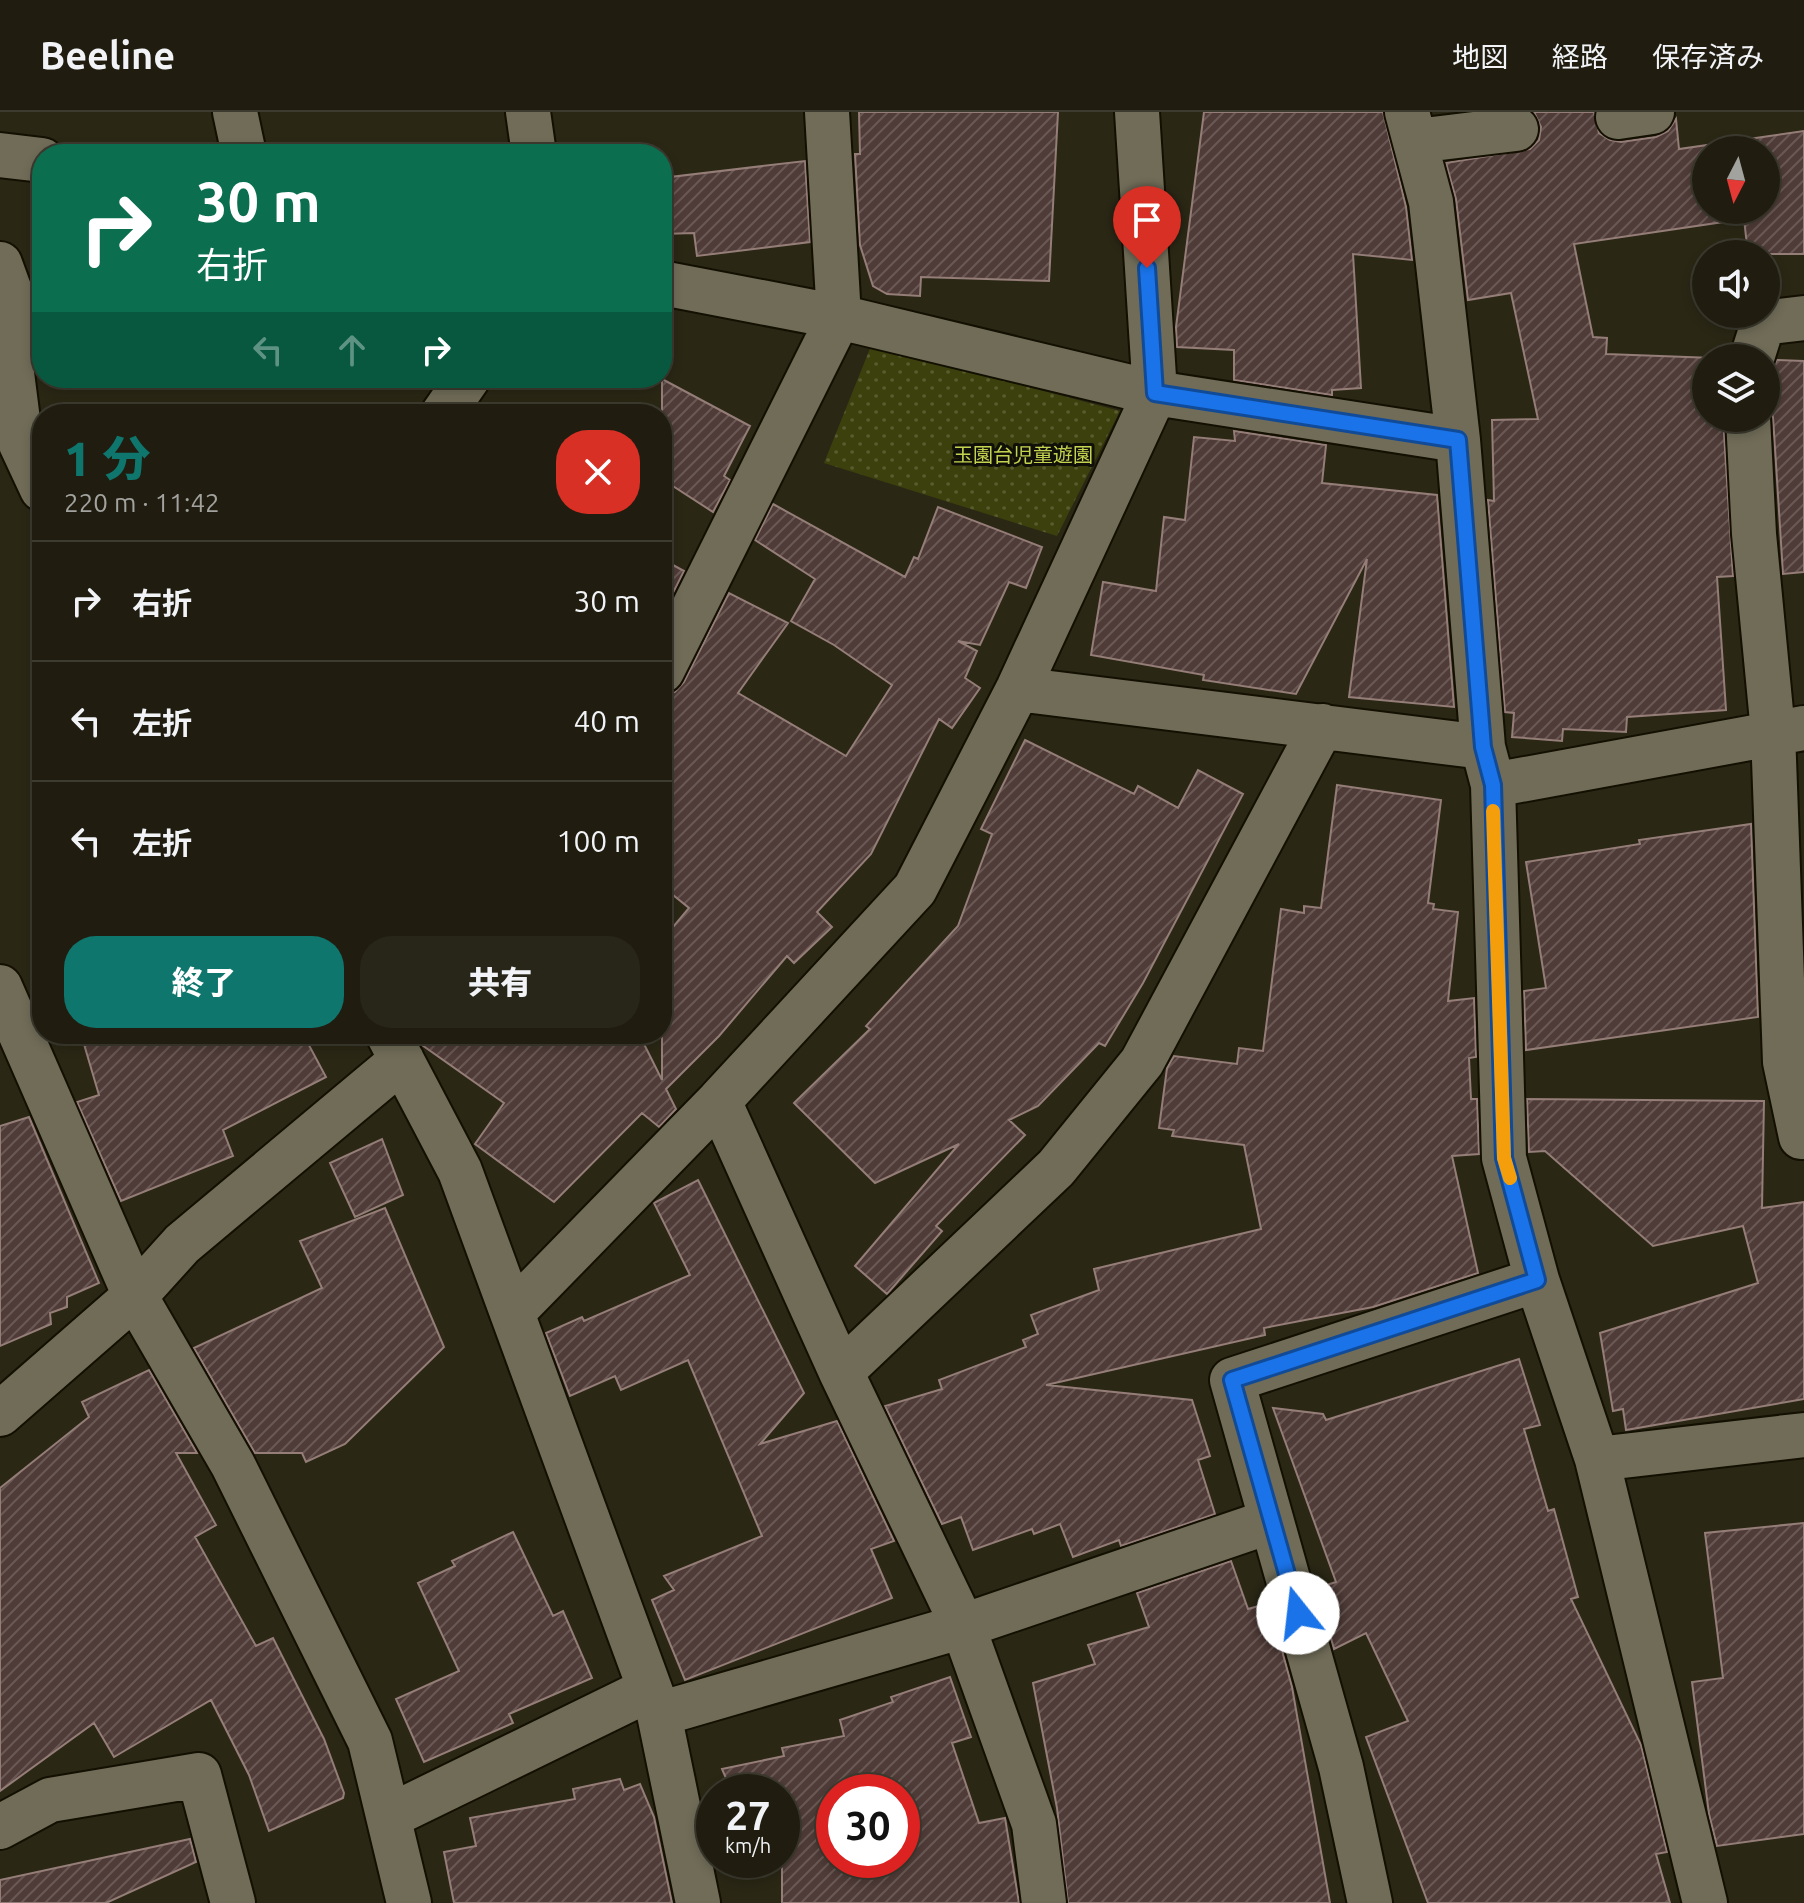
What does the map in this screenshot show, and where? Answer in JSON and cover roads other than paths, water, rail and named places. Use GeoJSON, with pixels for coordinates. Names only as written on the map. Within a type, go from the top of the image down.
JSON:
{"type":"FeatureCollection","features":[{"type":"Feature","properties":{"kind":"street"},"geometry":{"type":"LineString","coordinates":[[235,112],[242,144]]}},
{"type":"Feature","properties":{"kind":"street"},"geometry":{"type":"LineString","coordinates":[[528,112],[533,144]]}},
{"type":"Feature","properties":{"kind":"street"},"geometry":{"type":"LineString","coordinates":[[672,651],[839,317],[827,112]]}},
{"type":"Feature","properties":{"kind":"street"},"geometry":{"type":"LineString","coordinates":[[512,1313],[719,1101],[915,889],[1018,689],[1155,393],[1137,112]]}},
{"type":"Feature","properties":{"kind":"street"},"geometry":{"type":"LineString","coordinates":[[1516,129],[1411,127],[1431,202],[1458,440],[1488,766],[1504,1158],[1537,1280],[1597,1459],[1705,1903]]}},
{"type":"Feature","properties":{"kind":"street"},"geometry":{"type":"LineString","coordinates":[[0,155],[32,159]]}},
{"type":"Feature","properties":{"kind":"street"},"geometry":{"type":"LineString","coordinates":[[0,264],[11,294],[12,373],[21,444],[32,468]]}},
{"type":"Feature","properties":{"kind":"street"},"geometry":{"type":"LineString","coordinates":[[672,285],[839,317],[1155,393],[1458,440]]}},
{"type":"Feature","properties":{"kind":"street"},"geometry":{"type":"LineString","coordinates":[[1756,344],[1763,323],[1804,318]]}},
{"type":"Feature","properties":{"kind":"street"},"geometry":{"type":"LineString","coordinates":[[1749,432],[1754,534],[1788,730],[1785,1062],[1801,1137],[1804,1137]]}},
{"type":"Feature","properties":{"kind":"street"},"geometry":{"type":"LineString","coordinates":[[1018,689],[1322,726],[1488,766],[1788,730]]}},
{"type":"Feature","properties":{"kind":"street"},"geometry":{"type":"LineString","coordinates":[[841,1372],[1056,1168],[1142,1062],[1322,726]]}},
{"type":"Feature","properties":{"kind":"street"},"geometry":{"type":"LineString","coordinates":[[0,987],[135,1296],[233,1465],[370,1741],[409,1903]]}},
{"type":"Feature","properties":{"kind":"street"},"geometry":{"type":"LineString","coordinates":[[0,1414],[135,1296],[182,1244],[395,1047],[460,1171],[654,1702],[698,1903]]}},
{"type":"Feature","properties":{"kind":"street"},"geometry":{"type":"LineString","coordinates":[[719,1101],[841,1372],[963,1626],[1034,1824],[1044,1903]]}},
{"type":"Feature","properties":{"kind":"street"},"geometry":{"type":"LineString","coordinates":[[1370,1903],[1341,1767],[1232,1380],[1537,1280]]}},
{"type":"Feature","properties":{"kind":"street"},"geometry":{"type":"LineString","coordinates":[[1597,1459],[1804,1435]]}},
{"type":"Feature","properties":{"kind":"street"},"geometry":{"type":"LineString","coordinates":[[390,1816],[654,1702],[963,1626],[1271,1521]]}},
{"type":"Feature","properties":{"kind":"street"},"geometry":{"type":"LineString","coordinates":[[0,1827],[50,1800],[199,1775],[233,1903]]}},
{"type":"Feature","properties":{"kind":"park label","name":"玉園台児童遊園"},"geometry":{"type":"Point","coordinates":[1023,455]}}]}
